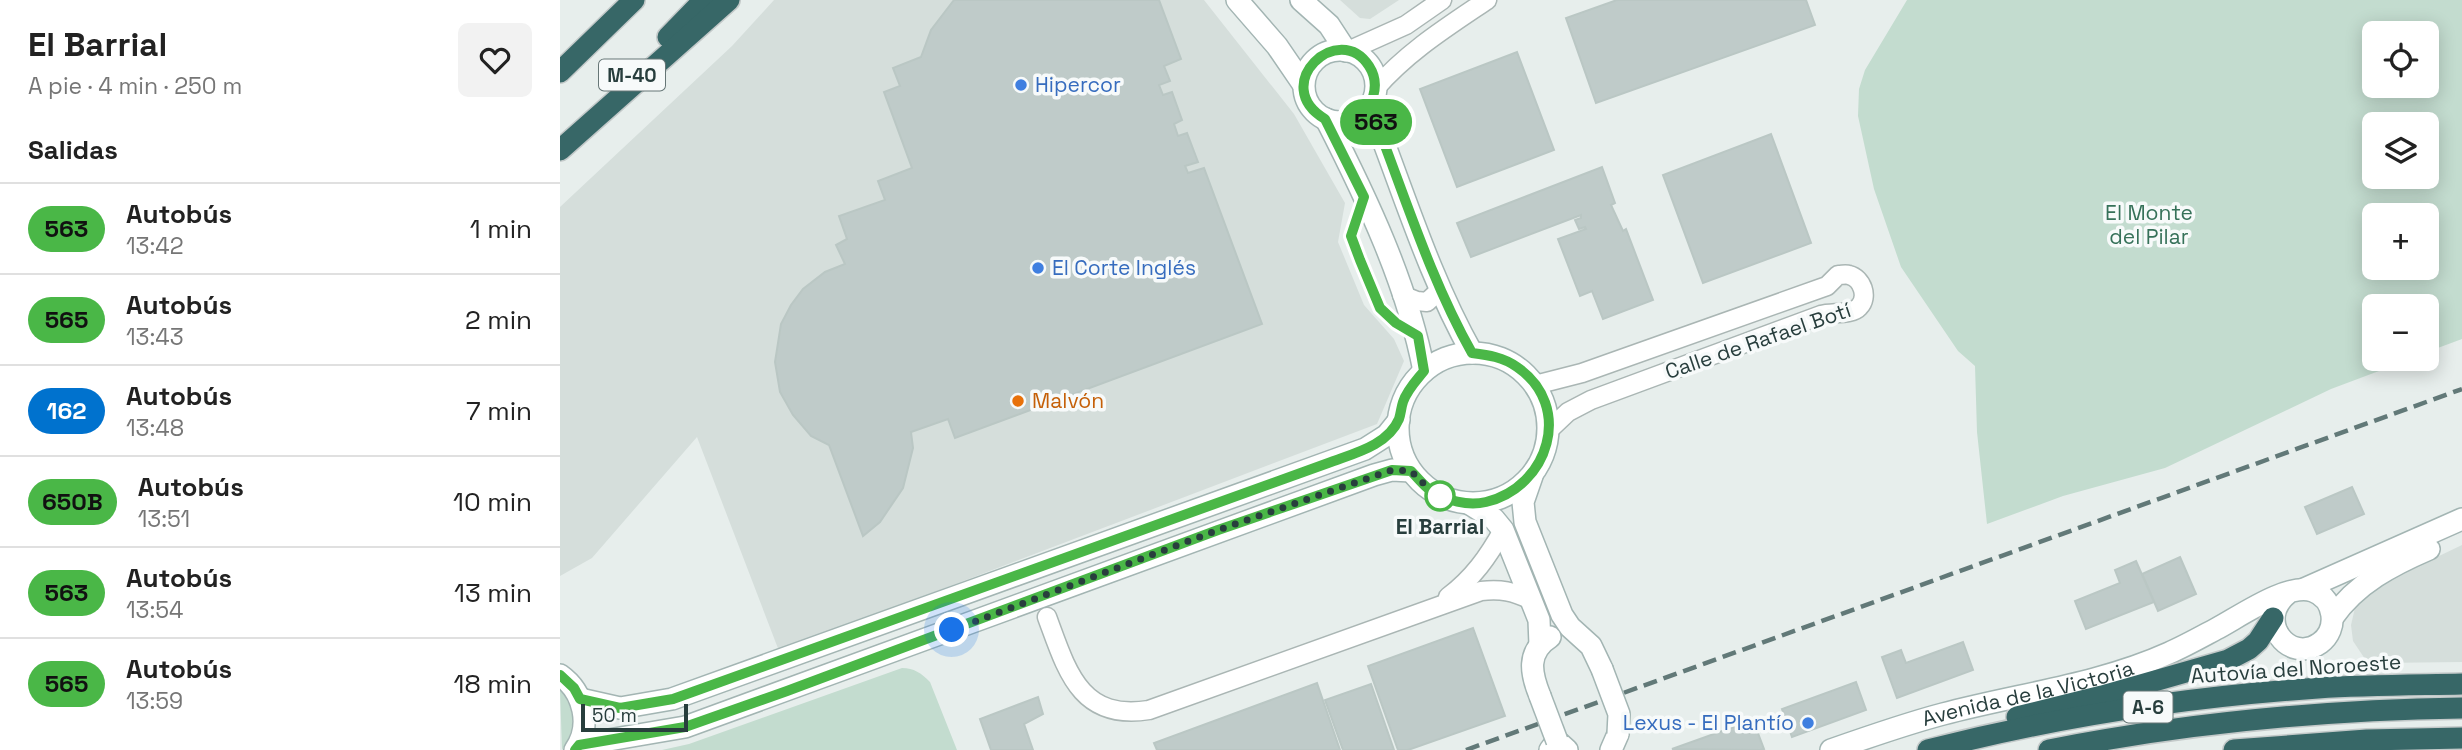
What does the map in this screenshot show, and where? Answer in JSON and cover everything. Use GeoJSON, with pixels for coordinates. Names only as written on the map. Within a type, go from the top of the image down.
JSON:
{"type":"FeatureCollection","features":[{"type":"Feature","properties":{"kind":"highway","name":"M-40"},"geometry":{"type":"LineString","coordinates":[[560,72],[634,0]]}},
{"type":"Feature","properties":{"kind":"highway","name":"M-40"},"geometry":{"type":"LineString","coordinates":[[560,150],[704,0]]}},
{"type":"Feature","properties":{"kind":"highway"},"geometry":{"type":"LineString","coordinates":[[560,150],[729,0]]}},
{"type":"Feature","properties":{"kind":"highway"},"geometry":{"type":"LineString","coordinates":[[1978,737],[2008,719],[2102,696],[2228,660],[2249,649],[2273,624]]}},
{"type":"Feature","properties":{"kind":"highway","name":"Autovía del Noroeste"},"geometry":{"type":"LineString","coordinates":[[1928,750],[1978,737],[2112,712],[2229,695],[2320,688],[2462,684]]}},
{"type":"Feature","properties":{"kind":"highway"},"geometry":{"type":"LineString","coordinates":[[2049,750],[2127,735],[2227,722],[2381,709],[2462,708]]}},
{"type":"Feature","properties":{"kind":"highway"},"geometry":{"type":"LineString","coordinates":[[2234,750],[2367,740],[2462,738]]}},
{"type":"Feature","properties":{"kind":"street"},"geometry":{"type":"LineString","coordinates":[[1237,0],[1277,46],[1303,84],[1310,107],[1325,119],[1337,122],[1349,121],[1359,116],[1391,71],[1421,45],[1487,0]]}},
{"type":"Feature","properties":{"kind":"street"},"geometry":{"type":"LineString","coordinates":[[1301,0],[1329,25],[1347,51],[1366,62],[1371,69],[1372,98],[1378,127],[1441,289],[1472,353]]}},
{"type":"Feature","properties":{"kind":"street"},"geometry":{"type":"LineString","coordinates":[[1303,84],[1313,62],[1323,54],[1347,51],[1406,25],[1442,0]]}},
{"type":"Feature","properties":{"kind":"street"},"geometry":{"type":"LineString","coordinates":[[1325,119],[1364,197],[1387,251],[1418,336],[1424,371]]}},
{"type":"Feature","properties":{"kind":"street","name":"Calle de Rafael Botí"},"geometry":{"type":"LineString","coordinates":[[1535,385],[1582,373],[1827,286],[1838,275],[1852,275],[1861,282],[1864,296],[1860,307],[1848,313],[1835,311],[1821,315],[1591,400],[1568,412],[1549,430]]}},
{"type":"Feature","properties":{"kind":"street"},"geometry":{"type":"LineString","coordinates":[[1402,295],[1427,302],[1441,289]]}},
{"type":"Feature","properties":{"kind":"street"},"geometry":{"type":"LineString","coordinates":[[1533,474],[1518,489],[1500,499],[1470,503],[1443,497],[1429,489],[1411,471],[1400,446],[1398,420],[1412,385],[1424,371],[1447,358],[1472,353],[1496,356],[1518,367],[1535,385],[1546,406],[1549,430],[1544,453],[1526,489],[1523,512],[1562,615],[1591,646],[1602,669],[1619,714],[1612,745]]}},
{"type":"Feature","properties":{"kind":"street"},"geometry":{"type":"LineString","coordinates":[[580,699],[620,708],[673,699],[1331,462],[1377,443],[1398,420]]}},
{"type":"Feature","properties":{"kind":"street"},"geometry":{"type":"LineString","coordinates":[[1234,525],[1246,514],[1338,481],[1342,477],[1341,471],[1338,465],[1331,462]]}},
{"type":"Feature","properties":{"kind":"street"},"geometry":{"type":"LineString","coordinates":[[577,747],[685,727],[1374,475],[1392,470],[1411,471]]}},
{"type":"Feature","properties":{"kind":"street"},"geometry":{"type":"LineString","coordinates":[[1470,503],[1494,519],[1503,530],[1539,620],[1540,645]]}},
{"type":"Feature","properties":{"kind":"street","name":"Avenida de la Victoria"},"geometry":{"type":"LineString","coordinates":[[1831,750],[1942,714],[2079,682],[2138,665],[2219,628],[2254,606],[2296,591],[2462,519]]}},
{"type":"Feature","properties":{"kind":"street"},"geometry":{"type":"LineString","coordinates":[[1436,607],[1476,572],[1503,530]]}},
{"type":"Feature","properties":{"kind":"street"},"geometry":{"type":"LineString","coordinates":[[2333,617],[2327,601],[2321,595],[2296,591],[2277,604],[2273,624],[2286,643],[2295,647],[2313,647],[2328,635],[2333,617],[2348,596],[2365,583],[2397,564],[2462,534]]}},
{"type":"Feature","properties":{"kind":"street"},"geometry":{"type":"LineString","coordinates":[[1047,617],[1064,663],[1085,695],[1113,711],[1131,713],[1149,709],[1481,591],[1499,589],[1531,600]]}},
{"type":"Feature","properties":{"kind":"street","name":"Avenida de la Victoria"},"geometry":{"type":"LineString","coordinates":[[2219,628],[2254,619],[2273,624]]}},
{"type":"Feature","properties":{"kind":"street"},"geometry":{"type":"LineString","coordinates":[[1561,748],[1540,696],[1532,670],[1532,660],[1540,645],[1552,636],[1563,633],[1579,636]]}},
{"type":"Feature","properties":{"kind":"street"},"geometry":{"type":"LineString","coordinates":[[560,675],[574,688],[584,714],[584,730],[577,747]]}},
{"type":"Feature","properties":{"kind":"shaded area"},"geometry":{"type":"Polygon","coordinates":[[[774,0],[1204,0],[1294,114],[1345,203],[1338,242],[1364,305],[1394,339],[1404,361],[1377,424],[779,651],[697,437],[592,558],[560,576],[560,207],[732,46],[774,0]]]}},
{"type":"Feature","properties":{"kind":"shaded area"},"geometry":{"type":"Polygon","coordinates":[[[1340,0],[1399,0],[1370,19],[1360,18],[1340,0]]]}},
{"type":"Feature","properties":{"kind":"shaded area"},"geometry":{"type":"Polygon","coordinates":[[[2462,545],[2462,662],[2378,663],[2365,659],[2353,641],[2351,625],[2355,608],[2362,599],[2391,579],[2462,545]]]}},
{"type":"Feature","properties":{"kind":"green space","name":"El Monte del Pilar"},"geometry":{"type":"Polygon","coordinates":[[[1907,0],[2462,0],[2462,339],[2439,348],[2439,294],[2362,294],[2362,371],[2379,371],[2331,389],[2165,468],[2063,496],[1987,524],[1977,432],[1975,366],[1958,351],[1901,267],[1874,189],[1858,116],[1859,89],[1865,70],[1907,0]]]}},
{"type":"Feature","properties":{"kind":"green space"},"geometry":{"type":"Polygon","coordinates":[[[902,668],[917,672],[930,682],[957,750],[662,750],[689,744],[902,668]]]}},
{"type":"Feature","properties":{"kind":"green space"},"geometry":{"type":"Polygon","coordinates":[[[560,690],[569,705],[572,720],[570,735],[562,750],[560,690]]]}},
{"type":"Feature","properties":{"kind":"building","name":"El Corte Inglés"},"geometry":{"type":"Polygon","coordinates":[[[954,0],[1159,0],[1181,59],[1164,66],[1170,81],[1159,85],[1163,95],[1172,92],[1182,120],[1174,124],[1178,136],[1187,133],[1198,162],[1185,166],[1188,173],[1204,168],[1262,324],[955,438],[948,419],[911,432],[913,448],[903,488],[880,522],[863,536],[829,445],[811,436],[793,415],[780,392],[775,362],[781,324],[803,289],[825,272],[845,264],[836,245],[847,239],[839,216],[885,200],[878,181],[912,168],[884,92],[900,86],[893,68],[921,57],[931,30],[954,0]]]}},
{"type":"Feature","properties":{"kind":"building"},"geometry":{"type":"Polygon","coordinates":[[[1617,0],[1806,0],[1815,25],[1596,103],[1566,18],[1617,0]]]}},
{"type":"Feature","properties":{"kind":"building"},"geometry":{"type":"Polygon","coordinates":[[[1517,52],[1554,150],[1457,187],[1420,89],[1517,52]]]}},
{"type":"Feature","properties":{"kind":"building"},"geometry":{"type":"Polygon","coordinates":[[[1771,134],[1811,243],[1703,283],[1663,175],[1771,134]]]}},
{"type":"Feature","properties":{"kind":"building"},"geometry":{"type":"Polygon","coordinates":[[[1602,167],[1615,203],[1611,205],[1623,231],[1626,229],[1653,300],[1603,319],[1592,291],[1580,296],[1558,239],[1586,229],[1579,229],[1575,220],[1581,218],[1581,215],[1471,257],[1457,223],[1602,167]]]}},
{"type":"Feature","properties":{"kind":"building"},"geometry":{"type":"Polygon","coordinates":[[[2352,487],[2364,514],[2317,534],[2305,507],[2352,487]]]}},
{"type":"Feature","properties":{"kind":"building"},"geometry":{"type":"Polygon","coordinates":[[[2180,557],[2196,594],[2158,611],[2142,574],[2180,557]]]}},
{"type":"Feature","properties":{"kind":"building"},"geometry":{"type":"Polygon","coordinates":[[[2136,561],[2154,602],[2086,629],[2075,601],[2120,583],[2115,570],[2136,561]]]}},
{"type":"Feature","properties":{"kind":"building"},"geometry":{"type":"Polygon","coordinates":[[[1473,628],[1505,716],[1408,750],[1398,750],[1368,666],[1473,628]]]}},
{"type":"Feature","properties":{"kind":"building"},"geometry":{"type":"Polygon","coordinates":[[[1963,642],[1973,670],[1897,698],[1882,657],[1901,650],[1906,663],[1963,642]]]}},
{"type":"Feature","properties":{"kind":"building","name":"Lexus - El Plantío"},"geometry":{"type":"Polygon","coordinates":[[[1856,682],[1866,710],[1792,737],[1782,709],[1856,682]]]}},
{"type":"Feature","properties":{"kind":"building"},"geometry":{"type":"Polygon","coordinates":[[[1317,683],[1340,750],[1157,750],[1154,743],[1317,683]]]}},
{"type":"Feature","properties":{"kind":"building"},"geometry":{"type":"Polygon","coordinates":[[[1371,684],[1394,750],[1343,750],[1325,700],[1371,684]]]}},
{"type":"Feature","properties":{"kind":"building"},"geometry":{"type":"Polygon","coordinates":[[[1038,697],[1043,714],[1024,724],[1033,750],[991,750],[980,719],[1038,697]]]}},
{"type":"Feature","properties":{"kind":"building"},"geometry":{"type":"Polygon","coordinates":[[[1753,720],[1764,749],[1672,749],[1753,720]]]}},
{"type":"Feature","properties":{"kind":"railway"},"geometry":{"type":"LineString","coordinates":[[1466,750],[2462,389]]}},
{"type":"Feature","properties":{"kind":"bus line","name":"563"},"geometry":{"type":"LineString","coordinates":[[560,675],[574,688],[580,699],[620,708],[673,699],[1331,462],[1365,449],[1387,435],[1398,420],[1412,385],[1424,371],[1418,336],[1396,323],[1380,308],[1370,286],[1351,236],[1364,197],[1325,119],[1310,107],[1305,97],[1303,84],[1307,72],[1313,62],[1323,54],[1346,51],[1359,56],[1371,69],[1376,89],[1368,108],[1378,127],[1455,322],[1472,353],[1496,356],[1518,367],[1535,385],[1546,406],[1549,430],[1544,453],[1533,474],[1518,489],[1500,499],[1479,503],[1458,502],[1429,489],[1411,471],[1392,470],[1218,530],[685,727],[579,745],[575,750]]}},
{"type":"Feature","properties":{"kind":"place","name":"Hipercor"},"geometry":{"type":"Point","coordinates":[1021,85]}},
{"type":"Feature","properties":{"kind":"place","name":"El Corte Inglés"},"geometry":{"type":"Point","coordinates":[1038,268]}},
{"type":"Feature","properties":{"kind":"place","name":"Malvón"},"geometry":{"type":"Point","coordinates":[1018,401]}},
{"type":"Feature","properties":{"kind":"place","name":"El Barrial"},"geometry":{"type":"Point","coordinates":[1440,496]}},
{"type":"Feature","properties":{"kind":"place","name":"Lexus - El Plantío"},"geometry":{"type":"Point","coordinates":[1808,723]}},
{"type":"Feature","properties":{"kind":"route"},"geometry":{"type":"LineString","coordinates":[[952,630],[1218,530],[1392,470],[1411,471],[1429,489],[1443,497],[1440,496]]}}]}
